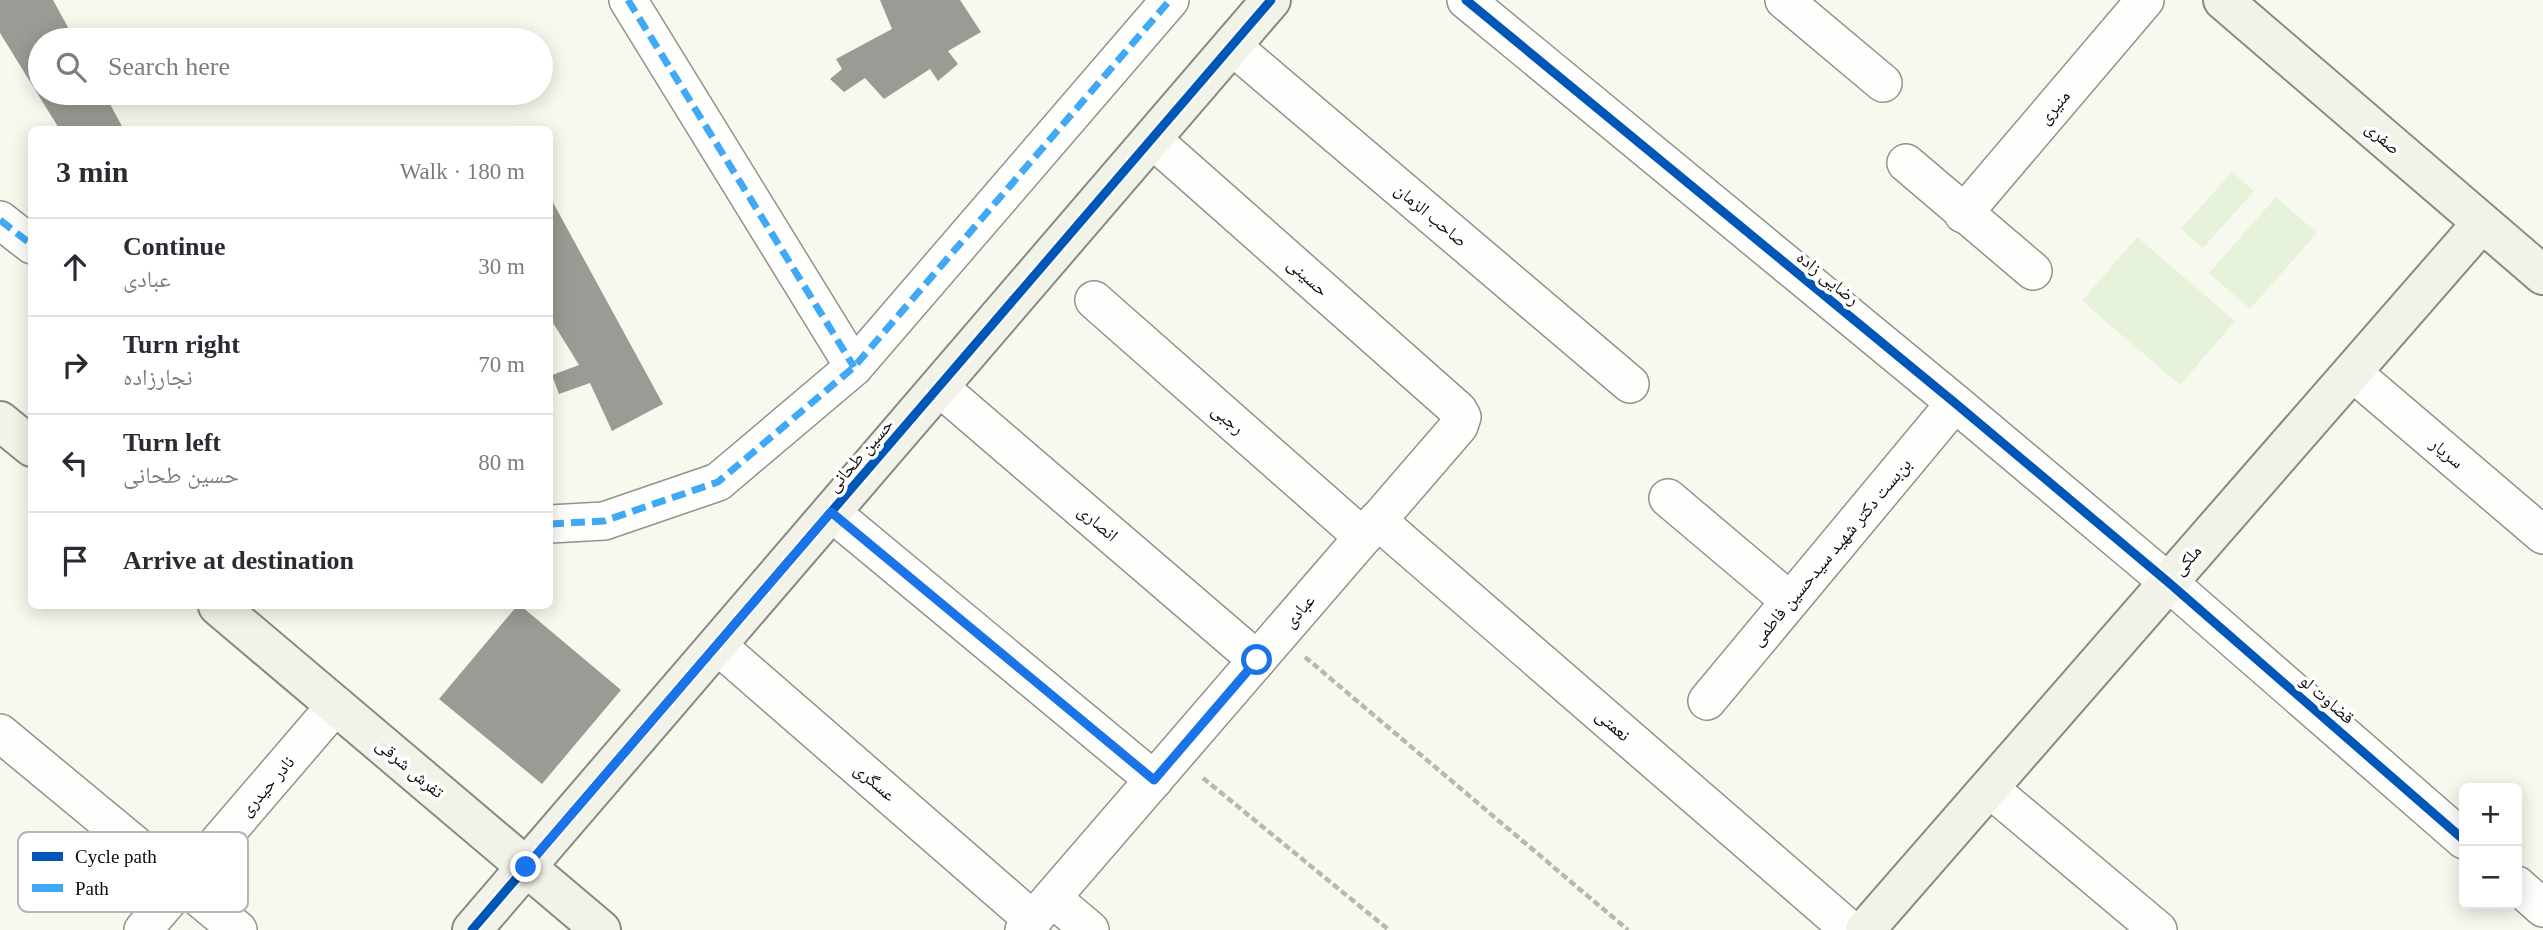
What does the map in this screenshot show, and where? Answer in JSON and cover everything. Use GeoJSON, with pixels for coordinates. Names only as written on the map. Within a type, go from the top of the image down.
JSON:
{"type":"FeatureCollection","features":[{"type":"Feature","properties":{"kind":"street"},"geometry":{"type":"LineString","coordinates":[[628,0],[854,367]]}},
{"type":"Feature","properties":{"kind":"street"},"geometry":{"type":"LineString","coordinates":[[553,524],[604,521],[718,482],[854,367],[1170,0]]}},
{"type":"Feature","properties":{"kind":"street","name":"حسین طحانی"},"geometry":{"type":"LineString","coordinates":[[472,930],[1271,0]]}},
{"type":"Feature","properties":{"kind":"street","name":"رضایی زاده"},"geometry":{"type":"LineString","coordinates":[[1466,0],[1955,403],[2168,583]]}},
{"type":"Feature","properties":{"kind":"street"},"geometry":{"type":"LineString","coordinates":[[1784,0],[1883,83]]}},
{"type":"Feature","properties":{"kind":"street","name":"منیری"},"geometry":{"type":"LineString","coordinates":[[1963,214],[2146,0]]}},
{"type":"Feature","properties":{"kind":"street","name":"صفری"},"geometry":{"type":"LineString","coordinates":[[2222,0],[2543,275]]}},
{"type":"Feature","properties":{"kind":"street","name":"صاحب الزمان"},"geometry":{"type":"LineString","coordinates":[[1232,46],[1630,384]]}},
{"type":"Feature","properties":{"kind":"street","name":"حسینی"},"geometry":{"type":"LineString","coordinates":[[1152,139],[1462,417]]}},
{"type":"Feature","properties":{"kind":"street"},"geometry":{"type":"LineString","coordinates":[[1906,163],[2033,271]]}},
{"type":"Feature","properties":{"kind":"street"},"geometry":{"type":"LineString","coordinates":[[0,219],[28,241]]}},
{"type":"Feature","properties":{"kind":"street","name":"ملکی"},"geometry":{"type":"LineString","coordinates":[[1865,930],[2482,223]]}},
{"type":"Feature","properties":{"kind":"street","name":"رجبی"},"geometry":{"type":"LineString","coordinates":[[1094,300],[1370,529]]}},
{"type":"Feature","properties":{"kind":"street","name":"سریار"},"geometry":{"type":"LineString","coordinates":[[2352,372],[2543,535]]}},
{"type":"Feature","properties":{"kind":"street","name":"انصاری"},"geometry":{"type":"LineString","coordinates":[[939,387],[1268,648]]}},
{"type":"Feature","properties":{"kind":"street","name":"بن‌بست دکتر شهید سیدحسین فاطمی"},"geometry":{"type":"LineString","coordinates":[[1707,701],[1955,403]]}},
{"type":"Feature","properties":{"kind":"street","name":"عبادی"},"geometry":{"type":"LineString","coordinates":[[1037,916],[1459,426],[1462,417]]}},
{"type":"Feature","properties":{"kind":"street"},"geometry":{"type":"LineString","coordinates":[[0,421],[28,444]]}},
{"type":"Feature","properties":{"kind":"street"},"geometry":{"type":"LineString","coordinates":[[1668,498],[1790,601]]}},
{"type":"Feature","properties":{"kind":"street"},"geometry":{"type":"LineString","coordinates":[[831,512],[1164,768]]}},
{"type":"Feature","properties":{"kind":"street","name":"نعمتی"},"geometry":{"type":"LineString","coordinates":[[1370,529],[1850,930]]}},
{"type":"Feature","properties":{"kind":"street","name":"قضاوت لو"},"geometry":{"type":"LineString","coordinates":[[2168,583],[2459,836]]}},
{"type":"Feature","properties":{"kind":"street","name":"تفرش شرقی"},"geometry":{"type":"LineString","coordinates":[[222,609],[601,930]]}},
{"type":"Feature","properties":{"kind":"street","name":"عسگری"},"geometry":{"type":"LineString","coordinates":[[717,645],[1037,916],[1090,930]]}},
{"type":"Feature","properties":{"kind":"street","name":"نادر حیدری"},"geometry":{"type":"LineString","coordinates":[[228,832],[336,705]]}},
{"type":"Feature","properties":{"kind":"street"},"geometry":{"type":"LineString","coordinates":[[0,733],[121,832]]}},
{"type":"Feature","properties":{"kind":"street"},"geometry":{"type":"LineString","coordinates":[[1989,788],[2158,930]]}},
{"type":"Feature","properties":{"kind":"street"},"geometry":{"type":"LineString","coordinates":[[2522,889],[2543,908]]}},
{"type":"Feature","properties":{"kind":"street","name":"نادر حیدری"},"geometry":{"type":"LineString","coordinates":[[144,930],[159,912]]}},
{"type":"Feature","properties":{"kind":"street"},"geometry":{"type":"LineString","coordinates":[[217,912],[238,930]]}},
{"type":"Feature","properties":{"kind":"path"},"geometry":{"type":"LineString","coordinates":[[1268,648],[1628,930]]}},
{"type":"Feature","properties":{"kind":"path"},"geometry":{"type":"LineString","coordinates":[[1164,768],[1390,930]]}},
{"type":"Feature","properties":{"kind":"green space"},"geometry":{"type":"Polygon","coordinates":[[[2232,172],[2254,191],[2203,248],[2181,229],[2232,172]]]}},
{"type":"Feature","properties":{"kind":"green space"},"geometry":{"type":"Polygon","coordinates":[[[2276,197],[2317,233],[2250,309],[2209,273],[2276,197]]]}},
{"type":"Feature","properties":{"kind":"green space"},"geometry":{"type":"Polygon","coordinates":[[[2137,237],[2235,321],[2180,385],[2082,301],[2137,237]]]}},
{"type":"Feature","properties":{"kind":"building"},"geometry":{"type":"Polygon","coordinates":[[[0,0],[53,0],[68,28],[28,28],[28,78],[0,33],[0,0]]]}},
{"type":"Feature","properties":{"kind":"building"},"geometry":{"type":"Polygon","coordinates":[[[880,0],[960,0],[981,32],[948,51],[958,64],[938,81],[930,69],[884,99],[865,78],[844,92],[830,79],[842,69],[836,59],[892,29],[880,0]]]}},
{"type":"Feature","properties":{"kind":"building"},"geometry":{"type":"Polygon","coordinates":[[[45,105],[110,105],[122,126],[58,126],[45,105]]]}},
{"type":"Feature","properties":{"kind":"building"},"geometry":{"type":"Polygon","coordinates":[[[553,202],[663,404],[612,431],[590,383],[559,394],[553,375],[579,365],[553,323],[553,202]]]}},
{"type":"Feature","properties":{"kind":"building"},"geometry":{"type":"Polygon","coordinates":[[[514,609],[525,609],[621,690],[542,784],[439,699],[514,609]]]}},
{"type":"Feature","properties":{"kind":"marked path"},"geometry":{"type":"LineString","coordinates":[[628,0],[854,367]]}},
{"type":"Feature","properties":{"kind":"marked path"},"geometry":{"type":"LineString","coordinates":[[553,524],[604,521],[718,482],[854,367],[1170,0]]}},
{"type":"Feature","properties":{"kind":"marked path"},"geometry":{"type":"LineString","coordinates":[[0,220],[28,242]]}},
{"type":"Feature","properties":{"kind":"cycle path"},"geometry":{"type":"LineString","coordinates":[[472,930],[1271,0]]}},
{"type":"Feature","properties":{"kind":"cycle path"},"geometry":{"type":"LineString","coordinates":[[1466,0],[2168,582],[2459,836]]}},
{"type":"Feature","properties":{"kind":"route"},"geometry":{"type":"LineString","coordinates":[[526,867],[831,512],[1154,780],[1257,660]]}}]}
